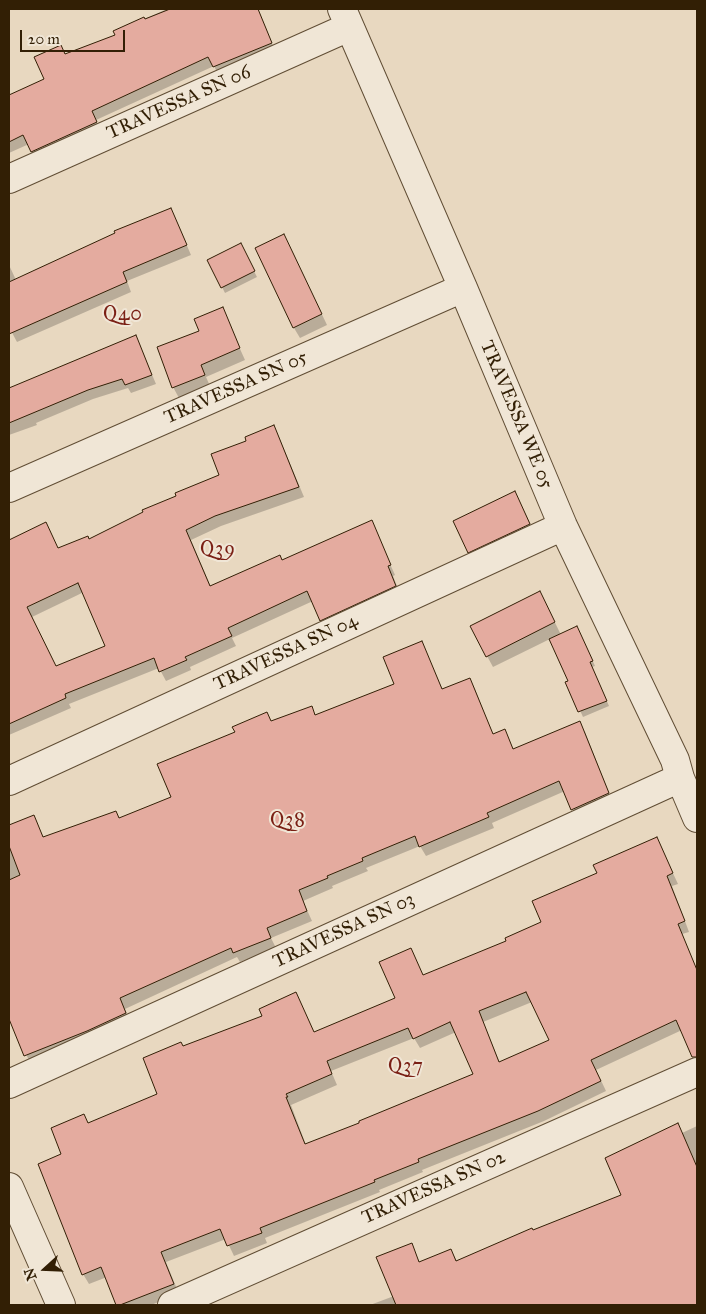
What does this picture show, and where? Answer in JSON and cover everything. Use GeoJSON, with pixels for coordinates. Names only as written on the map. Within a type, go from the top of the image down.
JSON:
{"type":"FeatureCollection","features":[{"type":"Feature","properties":{"kind":"street","name":"TRAVESSA SN 06"},"geometry":{"type":"LineString","coordinates":[[9,179],[346,18]]}},
{"type":"Feature","properties":{"kind":"street","name":"TRAVESSA WE 05"},"geometry":{"type":"LineString","coordinates":[[346,18],[463,288],[563,526],[675,760],[680,778],[697,818]]}},
{"type":"Feature","properties":{"kind":"street","name":"TRAVESSA SN 05"},"geometry":{"type":"LineString","coordinates":[[9,488],[463,288]]}},
{"type":"Feature","properties":{"kind":"street","name":"TRAVESSA SN 04"},"geometry":{"type":"LineString","coordinates":[[9,781],[563,526]]}},
{"type":"Feature","properties":{"kind":"street","name":"TRAVESSA SN 03"},"geometry":{"type":"LineString","coordinates":[[9,1084],[680,778]]}},
{"type":"Feature","properties":{"kind":"street","name":"TRAVESSA SN 02"},"geometry":{"type":"LineString","coordinates":[[172,1305],[697,1072]]}},
{"type":"Feature","properties":{"kind":"street"},"geometry":{"type":"LineString","coordinates":[[9,1187],[61,1305]]}},
{"type":"Feature","properties":{"kind":"building"},"geometry":{"type":"Polygon","coordinates":[[[170,9],[258,9],[272,43],[213,67],[208,57],[92,111],[97,122],[31,152],[23,135],[9,142],[9,95],[44,79],[34,57],[61,45],[65,54],[115,35],[113,31],[144,17],[145,19],[170,9]]]}},
{"type":"Feature","properties":{"kind":"building"},"geometry":{"type":"Polygon","coordinates":[[[171,208],[187,245],[123,272],[127,282],[9,334],[9,282],[115,233],[114,231],[171,208]]]}},
{"type":"Feature","properties":{"kind":"building"},"geometry":{"type":"Polygon","coordinates":[[[284,234],[322,314],[293,328],[255,248],[284,234]]]}},
{"type":"Feature","properties":{"kind":"building"},"geometry":{"type":"Polygon","coordinates":[[[241,243],[255,271],[221,288],[207,260],[241,243]]]}},
{"type":"Feature","properties":{"kind":"building"},"geometry":{"type":"Polygon","coordinates":[[[223,307],[240,348],[201,365],[205,375],[172,388],[157,347],[199,331],[194,319],[223,307]]]}},
{"type":"Feature","properties":{"kind":"building"},"geometry":{"type":"Polygon","coordinates":[[[136,335],[152,375],[125,385],[122,379],[88,390],[9,423],[9,388],[136,335]]]}},
{"type":"Feature","properties":{"kind":"building"},"geometry":{"type":"Polygon","coordinates":[[[274,425],[299,487],[215,516],[186,530],[210,586],[280,555],[282,560],[372,520],[391,565],[388,566],[396,586],[320,621],[307,591],[228,628],[232,636],[185,657],[187,660],[159,672],[154,658],[65,694],[66,698],[9,724],[9,540],[46,522],[58,548],[88,536],[89,539],[143,512],[142,510],[176,496],[175,493],[219,475],[211,454],[246,441],[245,437],[274,425]],[[78,583],[27,607],[56,666],[105,646],[78,583]]]}},
{"type":"Feature","properties":{"kind":"building"},"geometry":{"type":"Polygon","coordinates":[[[515,491],[530,524],[468,553],[453,521],[515,491]]]}},
{"type":"Feature","properties":{"kind":"building"},"geometry":{"type":"Polygon","coordinates":[[[540,591],[555,622],[486,657],[470,626],[540,591]]]}},
{"type":"Feature","properties":{"kind":"building"},"geometry":{"type":"Polygon","coordinates":[[[577,626],[593,661],[590,662],[607,701],[578,712],[565,682],[568,681],[549,639],[577,626]]]}},
{"type":"Feature","properties":{"kind":"building"},"geometry":{"type":"Polygon","coordinates":[[[422,641],[442,689],[470,678],[493,734],[505,729],[513,749],[580,721],[609,793],[571,810],[559,781],[487,813],[489,817],[419,847],[415,836],[362,858],[363,861],[299,890],[307,911],[267,928],[271,938],[233,953],[231,948],[120,998],[126,1013],[24,1056],[9,1019],[9,880],[20,875],[9,846],[9,825],[34,815],[43,837],[116,811],[119,818],[171,797],[157,764],[235,732],[232,727],[267,712],[271,721],[312,706],[315,715],[394,684],[383,657],[422,641]]]}},
{"type":"Feature","properties":{"kind":"building"},"geometry":{"type":"Polygon","coordinates":[[[657,837],[673,873],[667,876],[685,921],[678,924],[697,970],[697,1057],[692,1057],[676,1020],[591,1060],[601,1081],[538,1111],[418,1159],[419,1162],[374,1180],[375,1182],[260,1228],[262,1233],[227,1246],[220,1229],[161,1252],[174,1284],[116,1305],[101,1267],[82,1275],[38,1164],[61,1154],[51,1128],[84,1114],[88,1123],[157,1094],[143,1058],[181,1042],[183,1046],[262,1016],[259,1009],[296,992],[314,1032],[395,998],[379,962],[411,948],[423,975],[506,941],[505,938],[541,922],[532,901],[597,873],[593,865],[657,837]],[[526,992],[479,1011],[499,1062],[549,1040],[526,992]],[[450,1022],[413,1039],[408,1028],[327,1061],[332,1074],[286,1094],[305,1144],[473,1074],[450,1022]]]}},
{"type":"Feature","properties":{"kind":"building"},"geometry":{"type":"Polygon","coordinates":[[[678,1123],[697,1167],[697,1305],[396,1305],[376,1257],[412,1243],[419,1262],[451,1249],[456,1261],[532,1228],[533,1230],[621,1195],[605,1158],[678,1123]]]}},
{"type":"Feature","properties":{"kind":"district","name":"Q40"},"geometry":{"type":"Point","coordinates":[123,315]}},
{"type":"Feature","properties":{"kind":"district","name":"Q39"},"geometry":{"type":"Point","coordinates":[218,550]}},
{"type":"Feature","properties":{"kind":"district","name":"Q38"},"geometry":{"type":"Point","coordinates":[288,821]}},
{"type":"Feature","properties":{"kind":"district","name":"Q37"},"geometry":{"type":"Point","coordinates":[406,1067]}}]}
